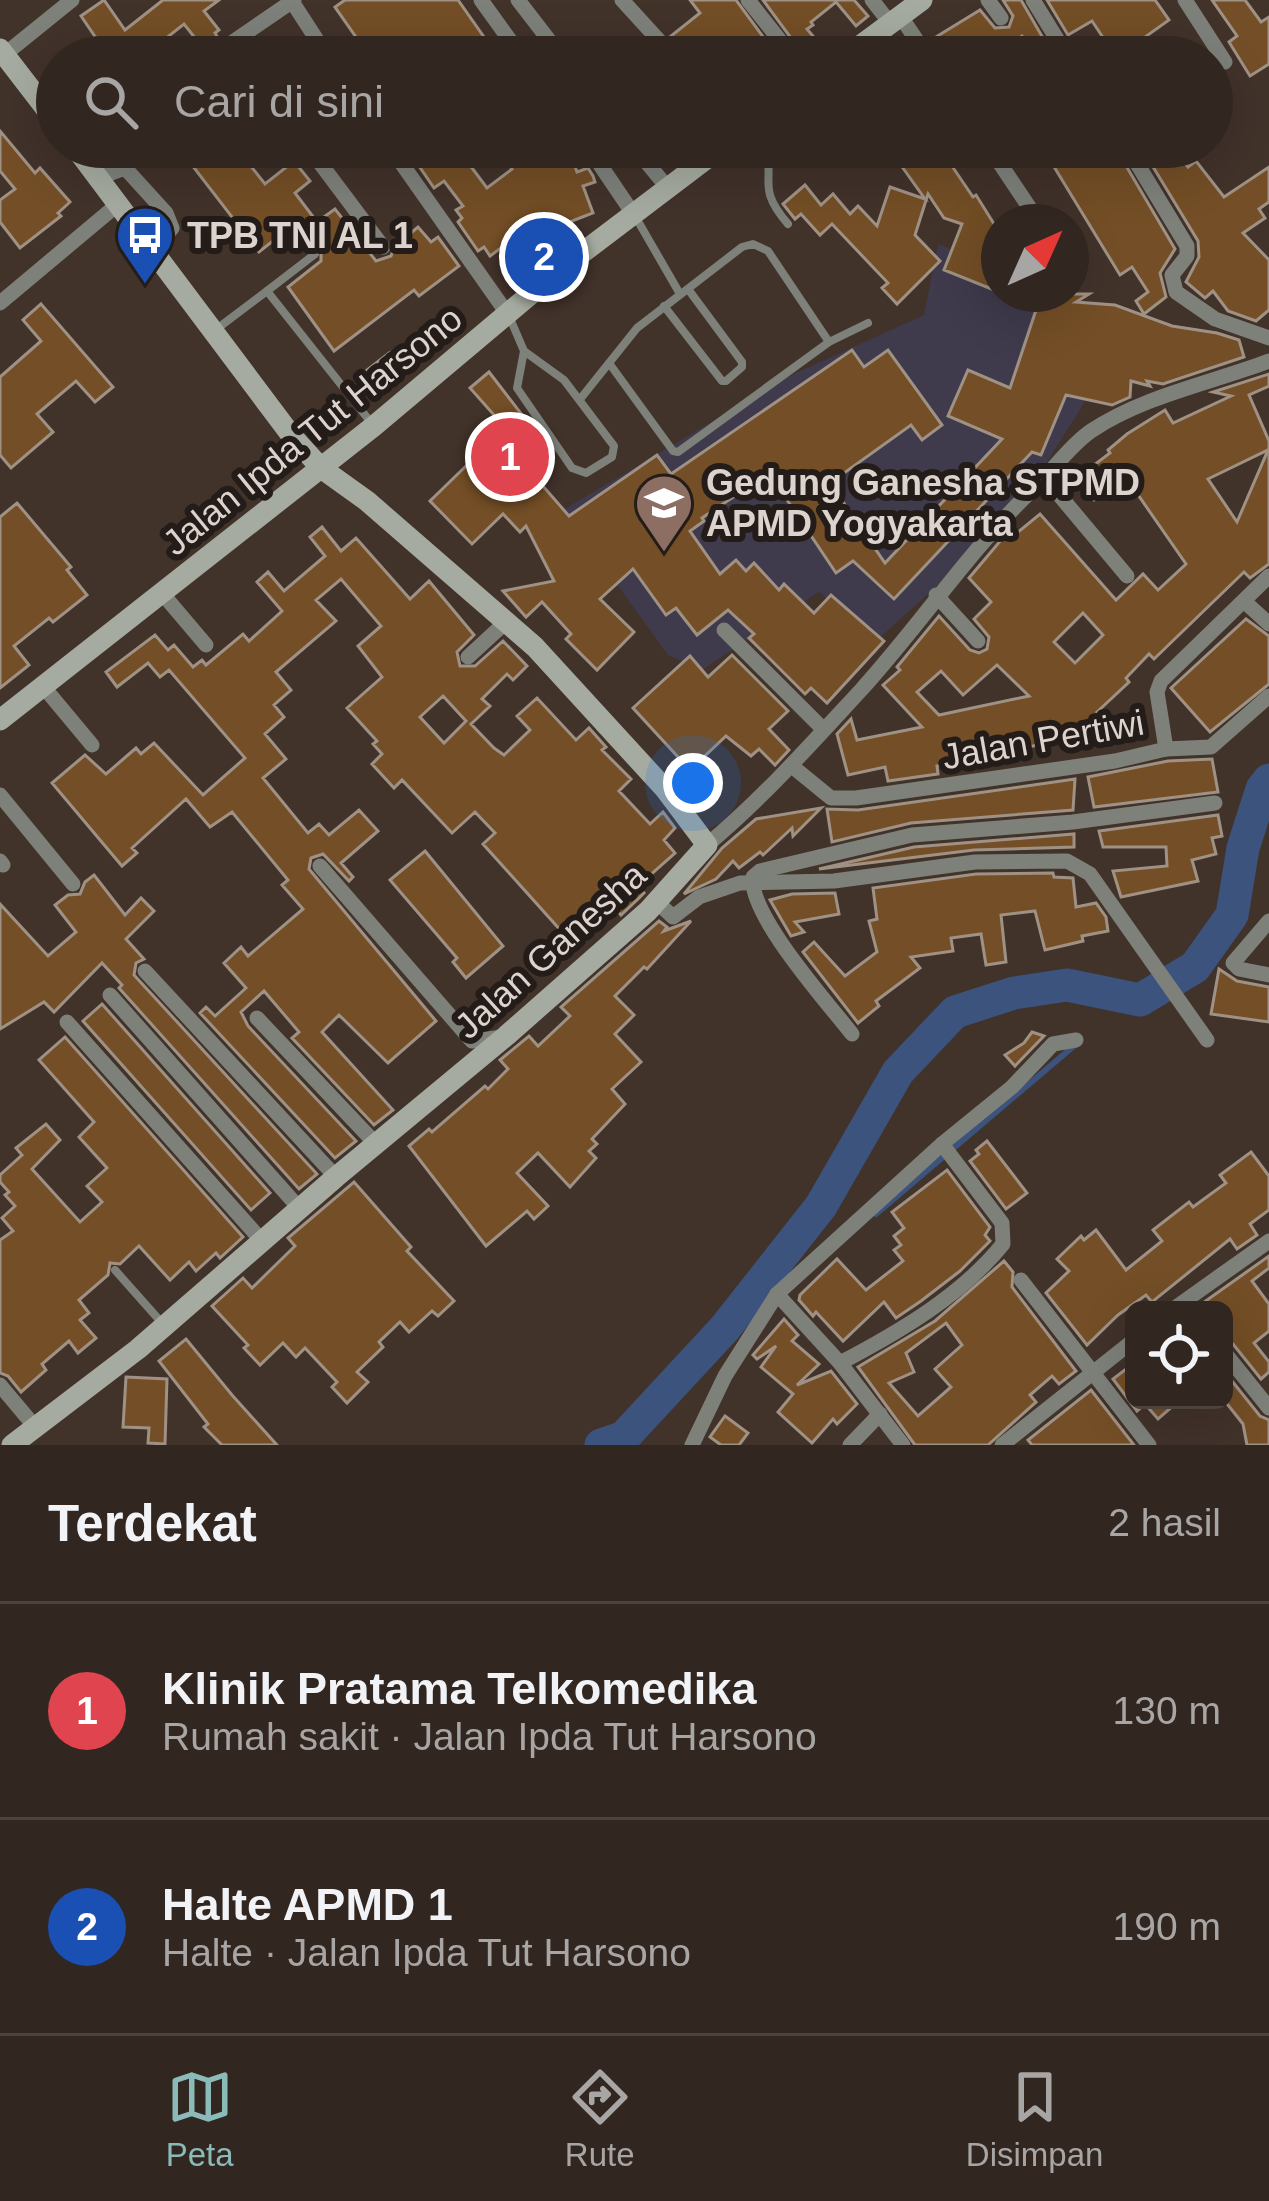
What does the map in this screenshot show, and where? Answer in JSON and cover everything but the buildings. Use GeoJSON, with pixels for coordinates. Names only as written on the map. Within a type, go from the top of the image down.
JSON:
{"type":"FeatureCollection","features":[{"type":"Feature","properties":{"kind":"street"},"geometry":{"type":"LineString","coordinates":[[36,96],[2,52],[72,0]]}},
{"type":"Feature","properties":{"kind":"street"},"geometry":{"type":"LineString","coordinates":[[252,36],[292,0],[315,36]]}},
{"type":"Feature","properties":{"kind":"street"},"geometry":{"type":"LineString","coordinates":[[481,0],[507,36]]}},
{"type":"Feature","properties":{"kind":"street"},"geometry":{"type":"LineString","coordinates":[[518,0],[546,36]]}},
{"type":"Feature","properties":{"kind":"street"},"geometry":{"type":"LineString","coordinates":[[622,0],[655,36]]}},
{"type":"Feature","properties":{"kind":"street"},"geometry":{"type":"LineString","coordinates":[[748,0],[776,36]]}},
{"type":"Feature","properties":{"kind":"street"},"geometry":{"type":"LineString","coordinates":[[872,0],[909,36]]}},
{"type":"Feature","properties":{"kind":"street"},"geometry":{"type":"LineString","coordinates":[[873,36],[922,0]]}},
{"type":"Feature","properties":{"kind":"street"},"geometry":{"type":"LineString","coordinates":[[988,0],[1001,19]]}},
{"type":"Feature","properties":{"kind":"street"},"geometry":{"type":"LineString","coordinates":[[1034,0],[1055,36]]}},
{"type":"Feature","properties":{"kind":"street"},"geometry":{"type":"LineString","coordinates":[[1185,0],[1208,36]]}},
{"type":"Feature","properties":{"kind":"street"},"geometry":{"type":"LineString","coordinates":[[92,168],[291,435],[321,468],[367,501],[507,621],[665,789],[707,845],[793,767],[967,558],[1080,440],[1156,399],[1269,361]]}},
{"type":"Feature","properties":{"kind":"street"},"geometry":{"type":"LineString","coordinates":[[98,178],[125,168],[166,213],[172,228],[152,251]]}},
{"type":"Feature","properties":{"kind":"street"},"geometry":{"type":"LineString","coordinates":[[324,168],[383,247]]}},
{"type":"Feature","properties":{"kind":"street"},"geometry":{"type":"LineString","coordinates":[[405,168],[508,316]]}},
{"type":"Feature","properties":{"kind":"street"},"geometry":{"type":"LineString","coordinates":[[602,168],[634,215]]}},
{"type":"Feature","properties":{"kind":"street"},"geometry":{"type":"LineString","coordinates":[[651,168],[667,188]]}},
{"type":"Feature","properties":{"kind":"street","name":"Jalan Ipda Tut Harsono"},"geometry":{"type":"LineString","coordinates":[[0,720],[374,426],[557,272],[694,168]]}},
{"type":"Feature","properties":{"kind":"street"},"geometry":{"type":"LineString","coordinates":[[1002,168],[1027,204]]}},
{"type":"Feature","properties":{"kind":"street"},"geometry":{"type":"LineString","coordinates":[[1140,168],[1187,246],[1187,256],[1171,278],[1176,292],[1215,319],[1269,338]]}},
{"type":"Feature","properties":{"kind":"street"},"geometry":{"type":"LineString","coordinates":[[0,302],[117,205]]}},
{"type":"Feature","properties":{"kind":"street"},"geometry":{"type":"LineString","coordinates":[[1045,478],[1127,576]]}},
{"type":"Feature","properties":{"kind":"street","name":"Jalan Pertiwi"},"geometry":{"type":"LineString","coordinates":[[793,767],[831,798],[856,799],[1115,761],[1166,749],[1156,692],[1161,681],[1269,576]]}},
{"type":"Feature","properties":{"kind":"street"},"geometry":{"type":"LineString","coordinates":[[161,592],[206,645]]}},
{"type":"Feature","properties":{"kind":"street"},"geometry":{"type":"LineString","coordinates":[[937,595],[979,640]]}},
{"type":"Feature","properties":{"kind":"street"},"geometry":{"type":"LineString","coordinates":[[1245,602],[1269,623]]}},
{"type":"Feature","properties":{"kind":"street"},"geometry":{"type":"LineString","coordinates":[[468,657],[507,621]]}},
{"type":"Feature","properties":{"kind":"street"},"geometry":{"type":"LineString","coordinates":[[724,630],[822,728]]}},
{"type":"Feature","properties":{"kind":"street"},"geometry":{"type":"LineString","coordinates":[[42,685],[92,745]]}},
{"type":"Feature","properties":{"kind":"street"},"geometry":{"type":"LineString","coordinates":[[1166,749],[1211,747],[1269,696]]}},
{"type":"Feature","properties":{"kind":"street"},"geometry":{"type":"LineString","coordinates":[[0,796],[73,884]]}},
{"type":"Feature","properties":{"kind":"street"},"geometry":{"type":"LineString","coordinates":[[852,1034],[760,914],[753,877],[772,866],[912,835],[1073,822],[1215,803]]}},
{"type":"Feature","properties":{"kind":"street","name":"Jalan Ganesha"},"geometry":{"type":"LineString","coordinates":[[13,1445],[165,1326],[506,1036],[657,902],[707,845]]}},
{"type":"Feature","properties":{"kind":"street"},"geometry":{"type":"LineString","coordinates":[[657,902],[673,917],[700,896],[740,884],[834,881],[975,862],[1067,861],[1090,874],[1207,1040]]}},
{"type":"Feature","properties":{"kind":"street"},"geometry":{"type":"LineString","coordinates":[[320,866],[472,1041],[506,1036]]}},
{"type":"Feature","properties":{"kind":"street"},"geometry":{"type":"LineString","coordinates":[[1269,921],[1233,963],[1239,969],[1269,975]]}},
{"type":"Feature","properties":{"kind":"street"},"geometry":{"type":"LineString","coordinates":[[145,970],[336,1177]]}},
{"type":"Feature","properties":{"kind":"street"},"geometry":{"type":"LineString","coordinates":[[110,995],[300,1209]]}},
{"type":"Feature","properties":{"kind":"street"},"geometry":{"type":"LineString","coordinates":[[256,1018],[376,1144]]}},
{"type":"Feature","properties":{"kind":"street"},"geometry":{"type":"LineString","coordinates":[[67,1022],[263,1242]]}},
{"type":"Feature","properties":{"kind":"street"},"geometry":{"type":"LineString","coordinates":[[692,1445],[725,1376],[781,1298],[1053,1044],[1076,1040]]}},
{"type":"Feature","properties":{"kind":"street"},"geometry":{"type":"LineString","coordinates":[[840,1363],[895,1334],[934,1306],[1003,1244],[1002,1222],[945,1148]]}},
{"type":"Feature","properties":{"kind":"street"},"geometry":{"type":"LineString","coordinates":[[1190,1301],[1269,1241]]}},
{"type":"Feature","properties":{"kind":"street"},"geometry":{"type":"LineString","coordinates":[[1021,1280],[1149,1445]]}},
{"type":"Feature","properties":{"kind":"street"},"geometry":{"type":"LineString","coordinates":[[781,1298],[840,1363],[903,1445]]}},
{"type":"Feature","properties":{"kind":"street"},"geometry":{"type":"LineString","coordinates":[[1002,1445],[1022,1439],[1125,1347]]}},
{"type":"Feature","properties":{"kind":"street"},"geometry":{"type":"LineString","coordinates":[[1233,1363],[1269,1408]]}},
{"type":"Feature","properties":{"kind":"street"},"geometry":{"type":"LineString","coordinates":[[0,1385],[36,1428]]}},
{"type":"Feature","properties":{"kind":"street"},"geometry":{"type":"LineString","coordinates":[[850,1445],[880,1414]]}},
{"type":"Feature","properties":{"kind":"lane"},"geometry":{"type":"LineString","coordinates":[[768,168],[769,199],[788,224]]}},
{"type":"Feature","properties":{"kind":"lane"},"geometry":{"type":"LineString","coordinates":[[634,215],[684,292],[742,367],[722,381],[664,306]]}},
{"type":"Feature","properties":{"kind":"lane"},"geometry":{"type":"LineString","coordinates":[[581,398],[622,345],[664,306],[742,247],[768,250],[829,342]]}},
{"type":"Feature","properties":{"kind":"lane"},"geometry":{"type":"LineString","coordinates":[[214,331],[315,254]]}},
{"type":"Feature","properties":{"kind":"lane"},"geometry":{"type":"LineString","coordinates":[[267,291],[374,426]]}},
{"type":"Feature","properties":{"kind":"lane"},"geometry":{"type":"LineString","coordinates":[[508,316],[524,351],[554,371],[581,398],[615,450],[612,457],[583,473],[572,468],[521,397],[516,380],[524,351]]}},
{"type":"Feature","properties":{"kind":"lane"},"geometry":{"type":"LineString","coordinates":[[609,363],[673,452],[678,452],[829,342],[868,322]]}},
{"type":"Feature","properties":{"kind":"lane"},"geometry":{"type":"LineString","coordinates":[[115,1270],[165,1326]]}},
{"type":"Feature","properties":{"kind":"shaded area"},"geometry":{"type":"Polygon","coordinates":[[[938,244],[981,261],[981,312],[1089,312],[1089,303],[1113,312],[1083,405],[1012,518],[875,642],[819,592],[702,670],[668,655],[563,510],[789,376],[924,315],[938,244]]]}},
{"type":"Feature","properties":{"kind":"waterway"},"geometry":{"type":"LineString","coordinates":[[601,1445],[624,1437],[725,1328],[821,1206],[898,1072],[955,1012],[1014,993],[1067,985],[1140,1000],[1195,967],[1232,915],[1243,848],[1269,780]]}},
{"type":"Feature","properties":{"kind":"waterway"},"geometry":{"type":"LineString","coordinates":[[876,1214],[1075,1045]]}},
{"type":"Feature","properties":{"kind":"place","name":"Halte APMD 1"},"geometry":{"type":"Point","coordinates":[544,257]}},
{"type":"Feature","properties":{"kind":"place","name":"TPB TNI AL 1"},"geometry":{"type":"Point","coordinates":[145,286]}},
{"type":"Feature","properties":{"kind":"place","name":"Klinik Pratama Telkomedika"},"geometry":{"type":"Point","coordinates":[510,457]}},
{"type":"Feature","properties":{"kind":"place","name":"Gedung Ganesha STPMD APMD Yogyakarta"},"geometry":{"type":"Point","coordinates":[664,554]}}]}
